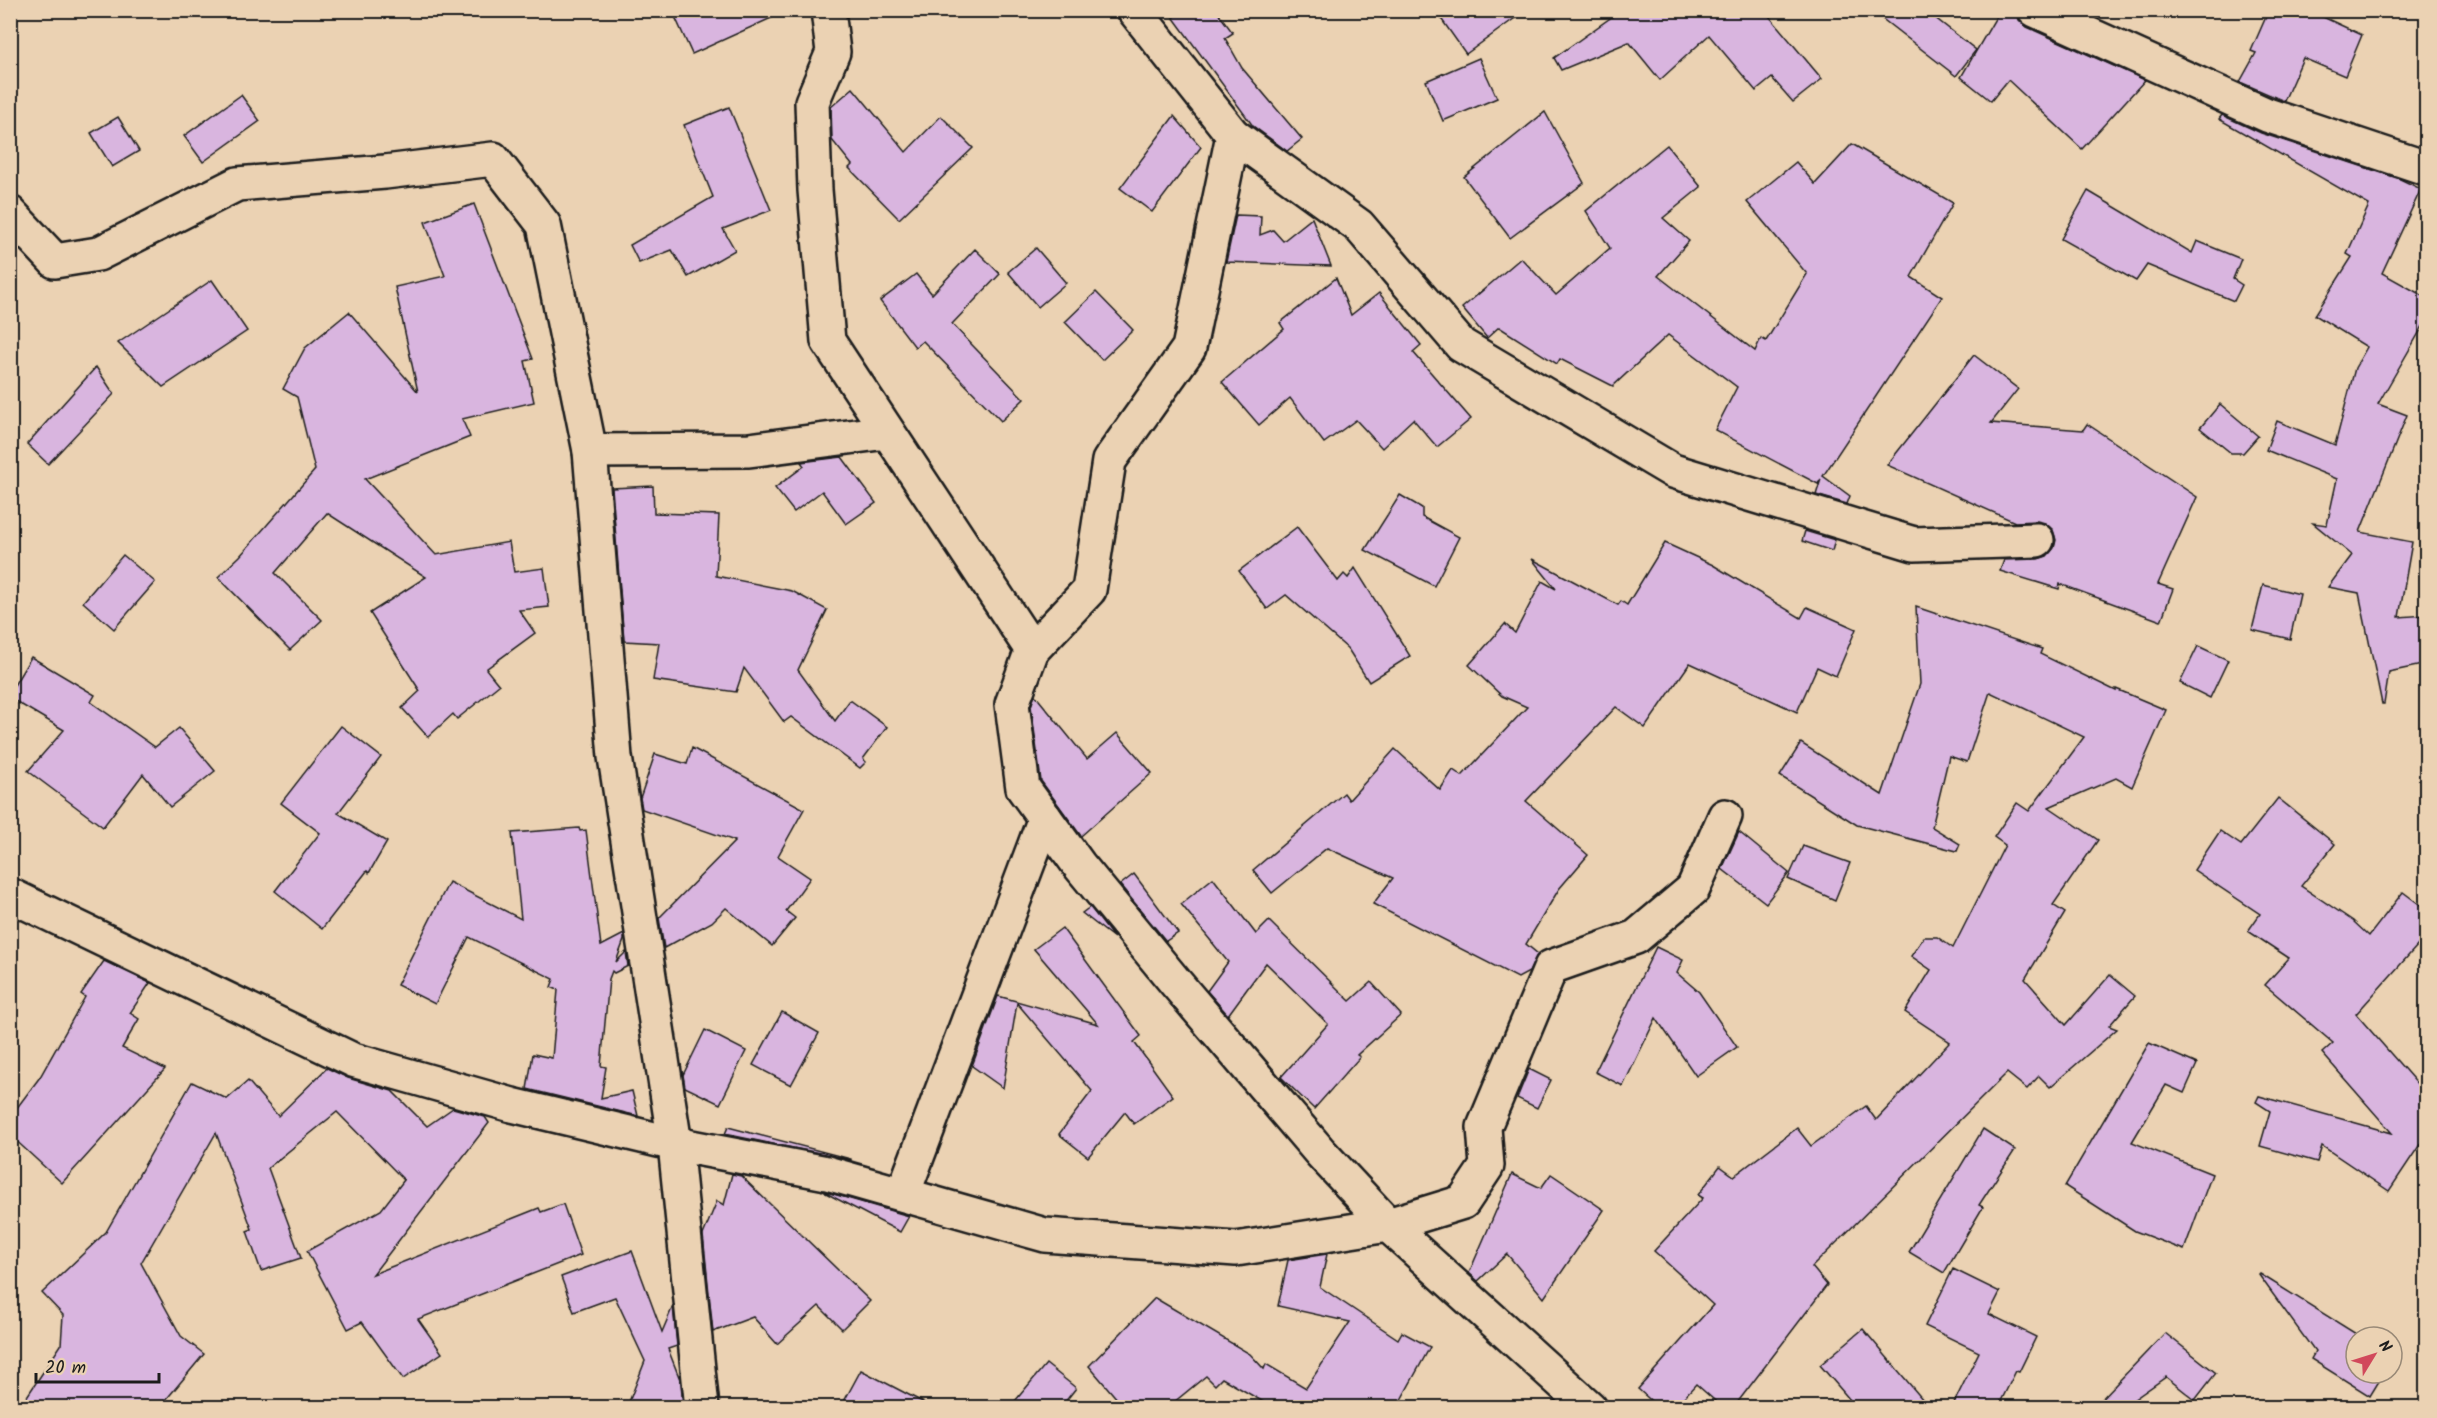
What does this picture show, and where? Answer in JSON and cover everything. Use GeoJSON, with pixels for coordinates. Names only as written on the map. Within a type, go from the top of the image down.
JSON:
{"type":"FeatureCollection","features":[{"type":"Feature","properties":{"kind":"street"},"geometry":{"type":"LineString","coordinates":[[828,10],[833,52],[812,102],[815,190],[828,341],[1032,650]]}},
{"type":"Feature","properties":{"kind":"street"},"geometry":{"type":"LineString","coordinates":[[1134,10],[1233,135],[1359,226],[1461,345],[1673,471],[1914,544],[2037,540]]}},
{"type":"Feature","properties":{"kind":"street"},"geometry":{"type":"LineString","coordinates":[[2035,10],[2267,115],[2427,168]]}},
{"type":"Feature","properties":{"kind":"street"},"geometry":{"type":"LineString","coordinates":[[1233,135],[1189,348],[1109,461],[1089,590],[1032,650],[1012,704],[1023,788],[1080,865],[1176,983],[1320,1152],[1388,1225],[1590,1407]]}},
{"type":"Feature","properties":{"kind":"street"},"geometry":{"type":"LineString","coordinates":[[10,213],[55,261],[98,254],[237,184],[385,172],[493,159],[544,225],[590,451],[615,757],[675,1144],[702,1407]]}},
{"type":"Feature","properties":{"kind":"street"},"geometry":{"type":"LineString","coordinates":[[590,451],[749,450],[886,432]]}},
{"type":"Feature","properties":{"kind":"street"},"geometry":{"type":"LineString","coordinates":[[10,895],[353,1060],[512,1105],[675,1144],[827,1173],[1045,1235],[1236,1249],[1388,1225],[1463,1202],[1487,1166],[1484,1127],[1551,967],[1636,937],[1693,889],[1725,816]]}},
{"type":"Feature","properties":{"kind":"street"},"geometry":{"type":"LineString","coordinates":[[903,1194],[1045,818]]}},
{"type":"Feature","properties":{"kind":"building"},"geometry":{"type":"Polygon","coordinates":[[[672,10],[789,10],[692,54],[672,10]]]}},
{"type":"Feature","properties":{"kind":"building"},"geometry":{"type":"Polygon","coordinates":[[[1168,10],[1216,10],[1233,33],[1225,38],[1242,68],[1302,139],[1287,151],[1253,126],[1168,10]]]}},
{"type":"Feature","properties":{"kind":"building"},"geometry":{"type":"Polygon","coordinates":[[[1435,10],[1526,10],[1466,54],[1435,10]]]}},
{"type":"Feature","properties":{"kind":"building"},"geometry":{"type":"Polygon","coordinates":[[[1610,10],[1764,10],[1822,79],[1793,102],[1772,78],[1756,91],[1709,35],[1660,80],[1629,42],[1561,70],[1554,58],[1613,16],[1610,10]]]}},
{"type":"Feature","properties":{"kind":"building"},"geometry":{"type":"Polygon","coordinates":[[[1871,10],[1925,10],[1976,50],[1956,76],[1871,10]]]}},
{"type":"Feature","properties":{"kind":"building"},"geometry":{"type":"Polygon","coordinates":[[[2000,10],[2016,10],[2019,20],[2027,27],[2145,80],[2082,149],[2008,80],[1991,101],[1961,77],[2000,10]]]}},
{"type":"Feature","properties":{"kind":"building"},"geometry":{"type":"Polygon","coordinates":[[[2269,10],[2308,10],[2362,35],[2345,76],[2303,58],[2284,101],[2240,82],[2256,53],[2251,51],[2269,10]]]}},
{"type":"Feature","properties":{"kind":"building"},"geometry":{"type":"Polygon","coordinates":[[[1479,58],[1497,98],[1443,121],[1426,81],[1479,58]]]}},
{"type":"Feature","properties":{"kind":"building"},"geometry":{"type":"Polygon","coordinates":[[[853,88],[906,152],[941,116],[973,148],[899,219],[849,168],[852,165],[832,140],[831,107],[853,88]]]}},
{"type":"Feature","properties":{"kind":"building"},"geometry":{"type":"Polygon","coordinates":[[[241,95],[260,121],[203,162],[184,136],[241,95]]]}},
{"type":"Feature","properties":{"kind":"building"},"geometry":{"type":"Polygon","coordinates":[[[729,107],[771,210],[723,229],[735,250],[688,277],[672,250],[639,263],[630,245],[713,197],[684,125],[729,107]]]}},
{"type":"Feature","properties":{"kind":"building"},"geometry":{"type":"Polygon","coordinates":[[[1545,112],[1584,183],[1510,238],[1464,177],[1545,112]]]}},
{"type":"Feature","properties":{"kind":"building"},"geometry":{"type":"Polygon","coordinates":[[[2222,115],[2261,133],[2400,179],[2421,189],[2382,273],[2427,298],[2427,319],[2378,404],[2407,415],[2360,532],[2412,542],[2399,617],[2427,615],[2427,664],[2389,672],[2384,704],[2382,704],[2359,593],[2328,587],[2352,555],[2313,523],[2327,525],[2337,479],[2266,450],[2277,421],[2335,445],[2355,368],[2367,347],[2315,315],[2352,257],[2347,254],[2369,205],[2219,119],[2222,115]]]}},
{"type":"Feature","properties":{"kind":"building"},"geometry":{"type":"Polygon","coordinates":[[[1174,116],[1201,147],[1152,212],[1120,188],[1174,116]]]}},
{"type":"Feature","properties":{"kind":"building"},"geometry":{"type":"Polygon","coordinates":[[[118,117],[139,151],[112,167],[91,133],[118,117]]]}},
{"type":"Feature","properties":{"kind":"building"},"geometry":{"type":"Polygon","coordinates":[[[1852,144],[1953,203],[1911,277],[1942,297],[1823,476],[1850,496],[1847,504],[1816,495],[1821,479],[1818,484],[1715,430],[1737,387],[1668,335],[1613,386],[1560,359],[1557,364],[1499,327],[1487,338],[1462,308],[1521,258],[1556,295],[1610,248],[1586,211],[1667,145],[1701,187],[1663,218],[1689,241],[1658,276],[1755,351],[1761,338],[1766,341],[1807,274],[1747,202],[1796,162],[1815,184],[1852,144]]]}},
{"type":"Feature","properties":{"kind":"building"},"geometry":{"type":"Polygon","coordinates":[[[2088,191],[2192,253],[2197,241],[2241,259],[2233,279],[2242,285],[2234,301],[2147,265],[2136,281],[2061,239],[2088,191]]]}},
{"type":"Feature","properties":{"kind":"building"},"geometry":{"type":"Polygon","coordinates":[[[474,204],[533,359],[525,361],[534,402],[462,419],[470,437],[365,479],[436,555],[509,542],[514,572],[544,568],[549,607],[519,610],[535,633],[486,669],[499,685],[457,719],[453,714],[428,737],[402,708],[420,691],[370,613],[426,577],[327,513],[275,573],[322,620],[290,650],[218,577],[240,556],[315,470],[297,397],[283,389],[305,348],[349,312],[418,392],[395,287],[445,276],[425,222],[474,204]]]}},
{"type":"Feature","properties":{"kind":"building"},"geometry":{"type":"Polygon","coordinates":[[[1236,215],[1261,216],[1260,235],[1273,230],[1283,241],[1312,218],[1331,266],[1226,262],[1236,215]]]}},
{"type":"Feature","properties":{"kind":"building"},"geometry":{"type":"Polygon","coordinates":[[[1036,248],[1066,283],[1038,307],[1008,272],[1036,248]]]}},
{"type":"Feature","properties":{"kind":"building"},"geometry":{"type":"Polygon","coordinates":[[[975,249],[1000,274],[952,324],[1024,399],[1001,421],[923,341],[915,347],[880,301],[916,274],[932,294],[975,249]]]}},
{"type":"Feature","properties":{"kind":"building"},"geometry":{"type":"Polygon","coordinates":[[[1336,278],[1351,315],[1379,293],[1421,345],[1413,352],[1471,419],[1437,447],[1413,419],[1382,448],[1356,420],[1324,443],[1290,398],[1259,425],[1222,382],[1284,329],[1280,323],[1336,278]]]}},
{"type":"Feature","properties":{"kind":"building"},"geometry":{"type":"Polygon","coordinates":[[[212,280],[247,331],[163,387],[118,343],[212,280]]]}},
{"type":"Feature","properties":{"kind":"building"},"geometry":{"type":"Polygon","coordinates":[[[1096,292],[1133,330],[1102,360],[1065,322],[1096,292]]]}},
{"type":"Feature","properties":{"kind":"building"},"geometry":{"type":"Polygon","coordinates":[[[1974,355],[2018,389],[1991,423],[2083,430],[2087,424],[2197,497],[2158,584],[2173,589],[2161,621],[2060,584],[2059,589],[2000,571],[2004,560],[2038,559],[2047,556],[2054,548],[2056,540],[2053,530],[2045,523],[2037,521],[2015,522],[1887,465],[1974,355]]]}},
{"type":"Feature","properties":{"kind":"building"},"geometry":{"type":"Polygon","coordinates":[[[96,367],[114,394],[48,464],[27,444],[96,367]]]}},
{"type":"Feature","properties":{"kind":"building"},"geometry":{"type":"Polygon","coordinates":[[[2220,404],[2258,436],[2243,453],[2231,453],[2200,428],[2220,404]]]}},
{"type":"Feature","properties":{"kind":"building"},"geometry":{"type":"Polygon","coordinates":[[[842,457],[876,503],[846,524],[822,491],[794,512],[775,488],[804,466],[801,462],[842,457]]]}},
{"type":"Feature","properties":{"kind":"building"},"geometry":{"type":"Polygon","coordinates":[[[653,486],[654,513],[719,515],[716,576],[792,591],[827,610],[798,670],[835,721],[850,700],[887,727],[863,759],[866,762],[860,768],[791,717],[784,722],[744,668],[736,692],[653,680],[659,643],[624,641],[612,488],[653,486]]]}},
{"type":"Feature","properties":{"kind":"building"},"geometry":{"type":"Polygon","coordinates":[[[1400,495],[1422,508],[1422,517],[1459,537],[1434,586],[1365,550],[1400,495]]]}},
{"type":"Feature","properties":{"kind":"building"},"geometry":{"type":"Polygon","coordinates":[[[1297,527],[1338,581],[1344,574],[1348,578],[1355,568],[1410,656],[1369,682],[1348,649],[1286,595],[1267,609],[1239,571],[1297,527]]]}},
{"type":"Feature","properties":{"kind":"building"},"geometry":{"type":"Polygon","coordinates":[[[1805,531],[1835,540],[1832,551],[1802,541],[1805,531]]]}},
{"type":"Feature","properties":{"kind":"building"},"geometry":{"type":"Polygon","coordinates":[[[1665,543],[1713,565],[1801,618],[1807,607],[1856,629],[1836,676],[1817,667],[1797,712],[1690,663],[1645,728],[1616,707],[1526,801],[1588,855],[1559,889],[1526,944],[1538,954],[1529,972],[1518,978],[1373,904],[1393,878],[1327,848],[1272,893],[1253,870],[1344,793],[1349,800],[1395,749],[1440,790],[1453,770],[1462,776],[1527,707],[1502,696],[1469,665],[1505,624],[1515,633],[1542,581],[1556,589],[1532,559],[1618,605],[1621,601],[1627,605],[1665,543]]]}},
{"type":"Feature","properties":{"kind":"building"},"geometry":{"type":"Polygon","coordinates":[[[123,555],[155,582],[114,629],[83,602],[123,555]]]}},
{"type":"Feature","properties":{"kind":"building"},"geometry":{"type":"Polygon","coordinates":[[[2263,585],[2300,594],[2290,639],[2252,630],[2263,585]]]}},
{"type":"Feature","properties":{"kind":"building"},"geometry":{"type":"Polygon","coordinates":[[[1916,607],[2042,649],[2040,654],[2116,691],[2116,689],[2166,710],[2132,787],[2116,778],[2049,807],[2098,840],[2053,905],[2065,913],[2025,979],[2066,1025],[2110,975],[2135,996],[2109,1026],[2117,1029],[2050,1087],[2039,1076],[2027,1089],[2007,1073],[1812,1267],[1827,1285],[1734,1407],[1722,1407],[1696,1384],[1675,1407],[1658,1407],[1638,1389],[1713,1305],[1654,1251],[1703,1198],[1698,1195],[1720,1166],[1734,1176],[1797,1128],[1811,1146],[1866,1106],[1876,1120],[1950,1042],[1905,1012],[1931,970],[1911,956],[1924,937],[1937,937],[1953,948],[2005,845],[1994,837],[2017,803],[2029,811],[2084,737],[1990,692],[1967,762],[1949,756],[1932,827],[1960,844],[1957,851],[1857,825],[1780,776],[1801,743],[1882,795],[1920,684],[1916,607]]]}},
{"type":"Feature","properties":{"kind":"building"},"geometry":{"type":"Polygon","coordinates":[[[2198,646],[2228,660],[2210,698],[2180,683],[2198,646]]]}},
{"type":"Feature","properties":{"kind":"building"},"geometry":{"type":"Polygon","coordinates":[[[31,657],[95,695],[91,702],[155,747],[179,728],[215,771],[170,807],[143,774],[103,827],[28,771],[64,730],[10,698],[10,692],[31,657]]]}},
{"type":"Feature","properties":{"kind":"building"},"geometry":{"type":"Polygon","coordinates":[[[1035,695],[1087,759],[1117,733],[1152,773],[1081,836],[1041,781],[1031,706],[1035,695]]]}},
{"type":"Feature","properties":{"kind":"building"},"geometry":{"type":"Polygon","coordinates":[[[341,726],[381,757],[338,813],[387,842],[369,873],[367,871],[322,929],[275,891],[320,833],[281,803],[341,726]]]}},
{"type":"Feature","properties":{"kind":"building"},"geometry":{"type":"Polygon","coordinates":[[[692,748],[804,809],[778,856],[810,878],[786,911],[795,918],[772,946],[726,908],[712,922],[664,948],[659,918],[735,841],[642,809],[640,798],[655,754],[687,764],[692,748]]]}},
{"type":"Feature","properties":{"kind":"building"},"geometry":{"type":"Polygon","coordinates":[[[2278,798],[2335,844],[2301,886],[2353,921],[2369,936],[2403,892],[2427,910],[2427,935],[2356,1014],[2427,1095],[2427,1134],[2389,1191],[2322,1146],[2317,1162],[2260,1146],[2270,1111],[2256,1102],[2259,1096],[2392,1133],[2322,1053],[2333,1043],[2265,985],[2289,958],[2248,931],[2260,914],[2194,870],[2220,831],[2241,845],[2278,798]]]}},
{"type":"Feature","properties":{"kind":"building"},"geometry":{"type":"Polygon","coordinates":[[[579,828],[580,831],[586,830],[601,946],[624,934],[616,962],[626,952],[628,966],[614,973],[612,971],[609,979],[601,1066],[606,1067],[601,1098],[632,1091],[638,1116],[527,1089],[533,1054],[552,1058],[558,990],[551,987],[554,979],[469,937],[435,1004],[397,985],[449,882],[521,919],[512,833],[579,828]]]}},
{"type":"Feature","properties":{"kind":"building"},"geometry":{"type":"Polygon","coordinates":[[[1739,832],[1789,873],[1766,903],[1722,869],[1739,832]]]}},
{"type":"Feature","properties":{"kind":"building"},"geometry":{"type":"Polygon","coordinates":[[[1803,846],[1850,863],[1835,900],[1788,879],[1803,846]]]}},
{"type":"Feature","properties":{"kind":"building"},"geometry":{"type":"Polygon","coordinates":[[[1134,874],[1178,933],[1166,941],[1120,885],[1134,874]]]}},
{"type":"Feature","properties":{"kind":"building"},"geometry":{"type":"Polygon","coordinates":[[[1213,878],[1256,934],[1269,921],[1350,1001],[1371,982],[1401,1015],[1357,1055],[1360,1057],[1314,1109],[1281,1077],[1328,1024],[1266,963],[1228,1015],[1207,991],[1228,962],[1181,904],[1213,878]]]}},
{"type":"Feature","properties":{"kind":"building"},"geometry":{"type":"Polygon","coordinates":[[[1090,907],[1114,938],[1082,913],[1090,907]]]}},
{"type":"Feature","properties":{"kind":"building"},"geometry":{"type":"Polygon","coordinates":[[[1062,928],[1141,1036],[1134,1042],[1173,1096],[1134,1124],[1125,1112],[1088,1157],[1059,1134],[1092,1091],[1017,1003],[1003,1088],[972,1066],[998,996],[1098,1024],[1034,949],[1062,928]]]}},
{"type":"Feature","properties":{"kind":"building"},"geometry":{"type":"Polygon","coordinates":[[[1656,947],[1683,960],[1677,973],[1699,992],[1737,1047],[1696,1076],[1656,1018],[1623,1086],[1595,1072],[1656,947]]]}},
{"type":"Feature","properties":{"kind":"building"},"geometry":{"type":"Polygon","coordinates":[[[104,961],[150,983],[130,1013],[139,1019],[122,1048],[165,1069],[62,1183],[10,1135],[10,1117],[40,1077],[85,997],[81,994],[104,961]]]}},
{"type":"Feature","properties":{"kind":"building"},"geometry":{"type":"Polygon","coordinates":[[[782,1012],[819,1033],[791,1085],[753,1065],[782,1012]]]}},
{"type":"Feature","properties":{"kind":"building"},"geometry":{"type":"Polygon","coordinates":[[[705,1030],[746,1051],[720,1104],[685,1087],[683,1075],[705,1030]]]}},
{"type":"Feature","properties":{"kind":"building"},"geometry":{"type":"Polygon","coordinates":[[[2149,1043],[2197,1064],[2184,1093],[2166,1085],[2132,1142],[2212,1174],[2184,1250],[2135,1231],[2065,1186],[2149,1043]]]}},
{"type":"Feature","properties":{"kind":"building"},"geometry":{"type":"Polygon","coordinates":[[[327,1068],[348,1078],[392,1091],[427,1126],[453,1108],[485,1117],[489,1123],[373,1274],[539,1208],[541,1212],[563,1204],[581,1255],[418,1319],[442,1353],[403,1379],[362,1322],[348,1329],[307,1251],[381,1210],[404,1180],[337,1112],[268,1168],[301,1258],[261,1271],[247,1231],[252,1229],[216,1133],[141,1263],[181,1336],[204,1354],[160,1407],[20,1407],[61,1345],[63,1315],[42,1293],[106,1232],[192,1082],[227,1099],[248,1081],[278,1116],[327,1068]]]}},
{"type":"Feature","properties":{"kind":"building"},"geometry":{"type":"Polygon","coordinates":[[[1529,1069],[1551,1080],[1537,1108],[1517,1098],[1529,1069]]]}},
{"type":"Feature","properties":{"kind":"building"},"geometry":{"type":"Polygon","coordinates":[[[728,1127],[851,1159],[851,1160],[725,1134],[728,1127]]]}},
{"type":"Feature","properties":{"kind":"building"},"geometry":{"type":"Polygon","coordinates":[[[1983,1129],[2015,1150],[1979,1205],[1983,1207],[1944,1273],[1909,1252],[1983,1129]]]}},
{"type":"Feature","properties":{"kind":"building"},"geometry":{"type":"Polygon","coordinates":[[[732,1174],[741,1176],[870,1301],[842,1329],[819,1306],[777,1344],[753,1317],[713,1332],[703,1235],[717,1201],[724,1205],[732,1174]]]}},
{"type":"Feature","properties":{"kind":"building"},"geometry":{"type":"Polygon","coordinates":[[[1512,1174],[1541,1188],[1551,1174],[1604,1210],[1544,1298],[1507,1254],[1478,1281],[1469,1273],[1512,1174]]]}},
{"type":"Feature","properties":{"kind":"building"},"geometry":{"type":"Polygon","coordinates":[[[823,1191],[909,1216],[900,1232],[823,1191]]]}},
{"type":"Feature","properties":{"kind":"building"},"geometry":{"type":"Polygon","coordinates":[[[632,1251],[662,1332],[673,1306],[677,1346],[668,1349],[681,1382],[683,1407],[627,1407],[645,1361],[615,1297],[574,1312],[561,1277],[632,1251]]]}},
{"type":"Feature","properties":{"kind":"building"},"geometry":{"type":"Polygon","coordinates":[[[1327,1254],[1320,1287],[1398,1339],[1402,1332],[1430,1347],[1397,1407],[1272,1407],[1222,1378],[1215,1385],[1206,1376],[1168,1407],[1124,1407],[1089,1366],[1155,1298],[1250,1354],[1264,1369],[1266,1364],[1306,1388],[1350,1322],[1278,1306],[1288,1260],[1327,1254]]]}},
{"type":"Feature","properties":{"kind":"building"},"geometry":{"type":"Polygon","coordinates":[[[1953,1269],[2000,1292],[1989,1314],[2036,1337],[1998,1407],[1952,1407],[1979,1352],[1925,1326],[1953,1269]]]}},
{"type":"Feature","properties":{"kind":"building"},"geometry":{"type":"Polygon","coordinates":[[[2259,1275],[2344,1326],[2344,1380],[2311,1359],[2315,1352],[2259,1275]]]}},
{"type":"Feature","properties":{"kind":"building"},"geometry":{"type":"Polygon","coordinates":[[[1863,1329],[1929,1407],[1856,1407],[1820,1365],[1863,1329]]]}},
{"type":"Feature","properties":{"kind":"building"},"geometry":{"type":"Polygon","coordinates":[[[2165,1333],[2216,1373],[2195,1400],[2166,1377],[2123,1407],[2094,1407],[2165,1333]]]}},
{"type":"Feature","properties":{"kind":"building"},"geometry":{"type":"Polygon","coordinates":[[[1046,1364],[1076,1388],[1061,1407],[1010,1407],[1046,1364]]]}},
{"type":"Feature","properties":{"kind":"building"},"geometry":{"type":"Polygon","coordinates":[[[861,1370],[932,1407],[841,1407],[861,1370]]]}},
{"type":"Feature","properties":{"kind":"building"},"geometry":{"type":"Polygon","coordinates":[[[2352,1385],[2377,1385],[2370,1396],[2352,1385]]]}}]}
